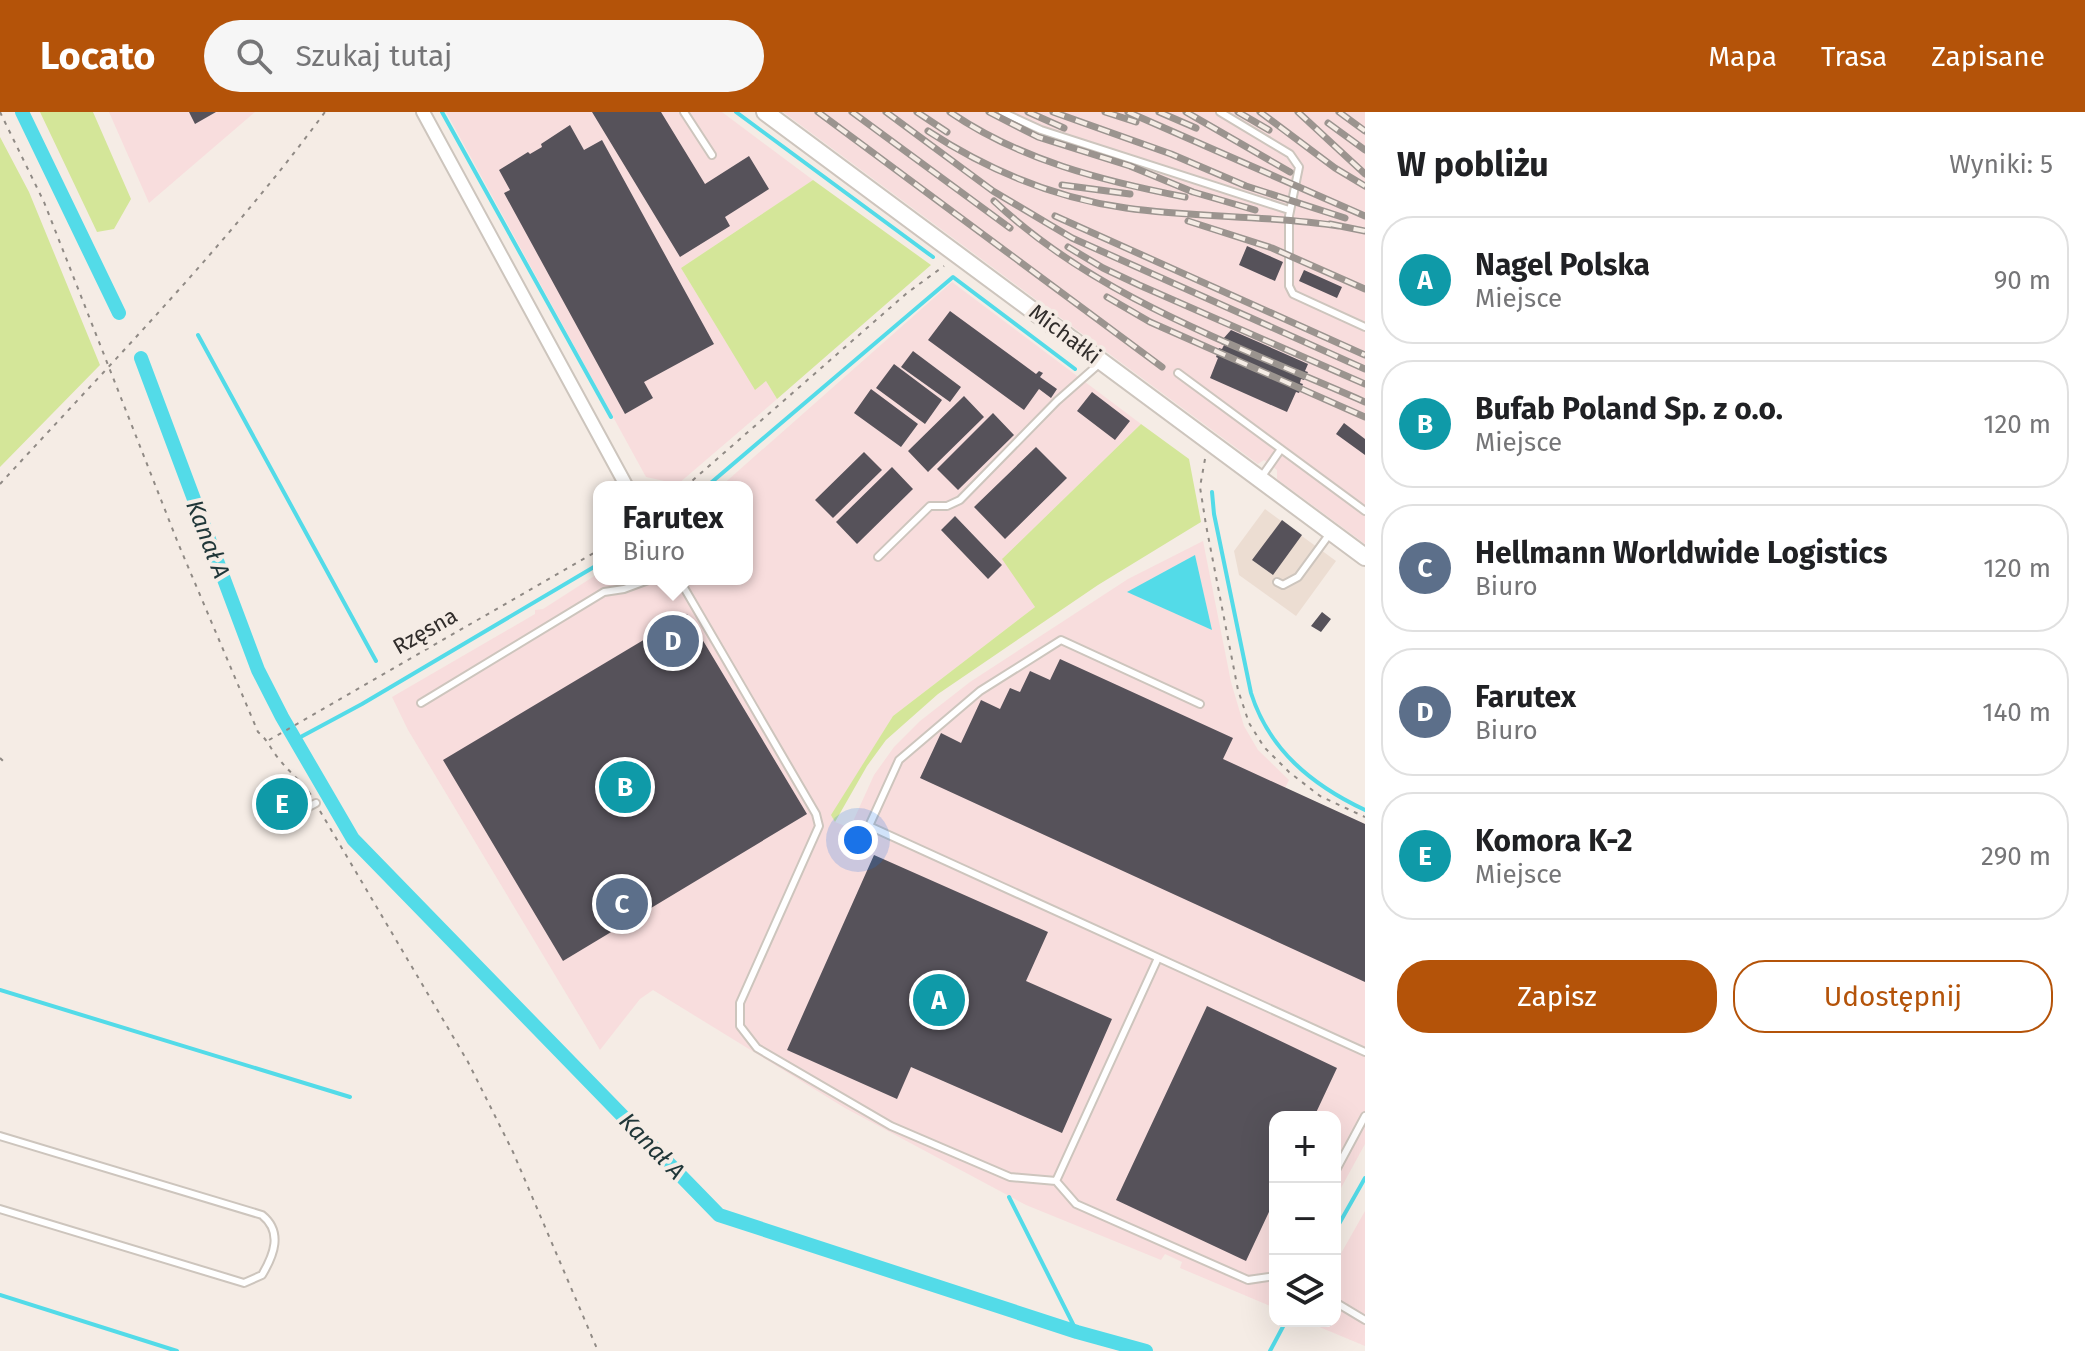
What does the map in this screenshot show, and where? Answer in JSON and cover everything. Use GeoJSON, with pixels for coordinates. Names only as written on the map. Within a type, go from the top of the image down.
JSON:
{"type":"FeatureCollection","features":[{"type":"Feature","properties":{"kind":"street"},"geometry":{"type":"LineString","coordinates":[[423,112],[624,481]]}},
{"type":"Feature","properties":{"kind":"street","name":"Michałki"},"geometry":{"type":"LineString","coordinates":[[765,112],[1365,557]]}},
{"type":"Feature","properties":{"kind":"lane"},"geometry":{"type":"LineString","coordinates":[[684,112],[712,155]]}},
{"type":"Feature","properties":{"kind":"lane"},"geometry":{"type":"LineString","coordinates":[[1002,112],[1041,130],[1289,210]]}},
{"type":"Feature","properties":{"kind":"lane"},"geometry":{"type":"LineString","coordinates":[[1220,112],[1297,160],[1299,167],[1289,210],[1289,286],[1293,294],[1365,327]]}},
{"type":"Feature","properties":{"kind":"lane"},"geometry":{"type":"LineString","coordinates":[[878,557],[930,506],[947,506],[960,500],[1057,401],[1101,361]]}},
{"type":"Feature","properties":{"kind":"lane"},"geometry":{"type":"LineString","coordinates":[[1178,373],[1365,511]]}},
{"type":"Feature","properties":{"kind":"lane"},"geometry":{"type":"LineString","coordinates":[[1260,479],[1281,449]]}},
{"type":"Feature","properties":{"kind":"lane"},"geometry":{"type":"LineString","coordinates":[[1277,582],[1283,585],[1298,577],[1331,532]]}},
{"type":"Feature","properties":{"kind":"lane"},"geometry":{"type":"LineString","coordinates":[[421,703],[604,592],[635,585]]}},
{"type":"Feature","properties":{"kind":"lane"},"geometry":{"type":"LineString","coordinates":[[682,585],[816,814],[819,826],[740,1003],[740,1026],[757,1048],[891,1126],[1010,1177],[1056,1181],[1076,1204],[1248,1280],[1269,1277]]}},
{"type":"Feature","properties":{"kind":"lane"},"geometry":{"type":"LineString","coordinates":[[1200,704],[1061,640],[980,691],[899,760],[869,826],[1365,1052]]}},
{"type":"Feature","properties":{"kind":"lane"},"geometry":{"type":"LineString","coordinates":[[297,813],[316,803]]}},
{"type":"Feature","properties":{"kind":"lane"},"geometry":{"type":"LineString","coordinates":[[1056,1181],[1158,958]]}},
{"type":"Feature","properties":{"kind":"lane"},"geometry":{"type":"LineString","coordinates":[[1341,1161],[1365,1116]]}},
{"type":"Feature","properties":{"kind":"lane"},"geometry":{"type":"LineString","coordinates":[[0,1136],[262,1215],[274,1228],[276,1237],[262,1275],[244,1283],[0,1209]]}},
{"type":"Feature","properties":{"kind":"lane"},"geometry":{"type":"LineString","coordinates":[[1341,1306],[1365,1320]]}},
{"type":"Feature","properties":{"kind":"path"},"geometry":{"type":"LineString","coordinates":[[0,112],[44,202],[178,543],[258,732],[268,740],[278,759],[301,781],[316,803],[474,1075],[513,1152],[598,1351]]}},
{"type":"Feature","properties":{"kind":"path"},"geometry":{"type":"LineString","coordinates":[[0,484],[258,196],[325,112]]}},
{"type":"Feature","properties":{"kind":"path"},"geometry":{"type":"LineString","coordinates":[[692,481],[956,253]]}},
{"type":"Feature","properties":{"kind":"path"},"geometry":{"type":"LineString","coordinates":[[1210,442],[1200,487],[1238,690],[1249,723],[1264,747],[1289,772],[1320,796],[1365,817]]}},
{"type":"Feature","properties":{"kind":"path","name":"Rzęsna"},"geometry":{"type":"LineString","coordinates":[[268,740],[593,553]]}},
{"type":"Feature","properties":{"kind":"shaded area"},"geometry":{"type":"Polygon","coordinates":[[[109,112],[255,112],[149,203],[109,112]]]}},
{"type":"Feature","properties":{"kind":"shaded area"},"geometry":{"type":"Polygon","coordinates":[[[446,112],[722,112],[813,180],[681,268],[755,389],[766,381],[777,399],[681,481],[646,477],[446,112]]]}},
{"type":"Feature","properties":{"kind":"shaded area"},"geometry":{"type":"Polygon","coordinates":[[[783,112],[1365,112],[1365,544],[1277,479],[1277,470],[1264,460],[1258,464],[783,112]]]}},
{"type":"Feature","properties":{"kind":"shaded area"},"geometry":{"type":"Polygon","coordinates":[[[952,282],[1141,424],[1003,558],[1035,607],[893,716],[832,815],[835,822],[850,828],[874,775],[894,747],[920,721],[970,682],[1128,579],[1203,541],[1231,682],[1244,726],[1258,750],[1289,780],[1285,788],[1365,824],[1365,1144],[1341,1188],[1341,1111],[1269,1111],[1269,1305],[1180,1268],[1182,1262],[1165,1254],[1161,1260],[1026,1205],[845,1108],[653,990],[640,999],[600,1050],[408,730],[392,697],[593,577],[593,585],[753,585],[753,481],[727,481],[952,282]]]}},
{"type":"Feature","properties":{"kind":"shaded area"},"geometry":{"type":"Polygon","coordinates":[[[1265,509],[1336,561],[1296,616],[1239,575],[1234,551],[1265,509]]]}},
{"type":"Feature","properties":{"kind":"shaded area"},"geometry":{"type":"Polygon","coordinates":[[[1365,1211],[1365,1346],[1319,1327],[1341,1327],[1341,1253],[1365,1211]]]}},
{"type":"Feature","properties":{"kind":"green space"},"geometry":{"type":"Polygon","coordinates":[[[40,112],[93,112],[131,199],[114,229],[97,232],[40,112]]]}},
{"type":"Feature","properties":{"kind":"green space"},"geometry":{"type":"Polygon","coordinates":[[[0,137],[29,192],[100,365],[0,467],[0,137]]]}},
{"type":"Feature","properties":{"kind":"green space"},"geometry":{"type":"Polygon","coordinates":[[[813,180],[931,265],[777,399],[766,381],[755,390],[681,268],[813,180]]]}},
{"type":"Feature","properties":{"kind":"green space"},"geometry":{"type":"Polygon","coordinates":[[[1141,424],[1189,459],[1201,522],[1098,585],[938,694],[886,740],[867,766],[835,822],[831,815],[893,716],[1035,607],[1002,559],[1141,424]]]}},
{"type":"Feature","properties":{"kind":"water"},"geometry":{"type":"Polygon","coordinates":[[[1195,555],[1212,630],[1127,592],[1195,555]]]}},
{"type":"Feature","properties":{"kind":"building"},"geometry":{"type":"Polygon","coordinates":[[[189,112],[216,112],[195,124],[189,112]]]}},
{"type":"Feature","properties":{"kind":"building"},"geometry":{"type":"Polygon","coordinates":[[[592,112],[661,112],[705,184],[749,156],[769,189],[725,217],[730,226],[680,257],[592,112]]]}},
{"type":"Feature","properties":{"kind":"building"},"geometry":{"type":"Polygon","coordinates":[[[570,125],[584,150],[602,140],[714,344],[644,382],[653,398],[625,414],[504,193],[510,190],[499,170],[542,147],[541,144],[570,125]]]}},
{"type":"Feature","properties":{"kind":"building"},"geometry":{"type":"Polygon","coordinates":[[[1247,246],[1283,262],[1275,281],[1239,265],[1247,246]]]}},
{"type":"Feature","properties":{"kind":"building"},"geometry":{"type":"Polygon","coordinates":[[[1304,270],[1342,287],[1337,298],[1299,281],[1304,270]]]}},
{"type":"Feature","properties":{"kind":"building"},"geometry":{"type":"Polygon","coordinates":[[[950,311],[1036,374],[1039,371],[1043,373],[1040,377],[1057,389],[1051,398],[1039,389],[1024,410],[928,340],[950,311]]]}},
{"type":"Feature","properties":{"kind":"building"},"geometry":{"type":"Polygon","coordinates":[[[1231,330],[1308,364],[1305,371],[1308,372],[1300,383],[1303,384],[1287,412],[1210,378],[1219,348],[1222,349],[1223,339],[1231,330]]]}},
{"type":"Feature","properties":{"kind":"building"},"geometry":{"type":"Polygon","coordinates":[[[913,351],[961,387],[950,402],[901,367],[913,351]]]}},
{"type":"Feature","properties":{"kind":"building"},"geometry":{"type":"Polygon","coordinates":[[[894,364],[942,400],[925,424],[876,388],[894,364]]]}},
{"type":"Feature","properties":{"kind":"building"},"geometry":{"type":"Polygon","coordinates":[[[871,389],[918,424],[901,447],[854,413],[871,389]]]}},
{"type":"Feature","properties":{"kind":"building"},"geometry":{"type":"Polygon","coordinates":[[[1092,392],[1130,421],[1115,440],[1077,411],[1092,392]]]}},
{"type":"Feature","properties":{"kind":"building"},"geometry":{"type":"Polygon","coordinates":[[[964,396],[984,417],[928,472],[908,451],[964,396]]]}},
{"type":"Feature","properties":{"kind":"building"},"geometry":{"type":"Polygon","coordinates":[[[993,413],[1014,435],[958,490],[937,469],[993,413]]]}},
{"type":"Feature","properties":{"kind":"building"},"geometry":{"type":"Polygon","coordinates":[[[1344,423],[1365,439],[1365,455],[1336,434],[1344,423]]]}},
{"type":"Feature","properties":{"kind":"building"},"geometry":{"type":"Polygon","coordinates":[[[1036,447],[1067,478],[1005,539],[974,507],[1036,447]]]}},
{"type":"Feature","properties":{"kind":"building"},"geometry":{"type":"Polygon","coordinates":[[[864,452],[882,470],[833,518],[815,500],[864,452]]]}},
{"type":"Feature","properties":{"kind":"building"},"geometry":{"type":"Polygon","coordinates":[[[892,467],[913,489],[857,544],[836,522],[892,467]]]}},
{"type":"Feature","properties":{"kind":"building"},"geometry":{"type":"Polygon","coordinates":[[[955,516],[1002,565],[988,579],[941,530],[955,516]]]}},
{"type":"Feature","properties":{"kind":"building"},"geometry":{"type":"Polygon","coordinates":[[[1282,520],[1302,535],[1273,575],[1252,560],[1282,520]]]}},
{"type":"Feature","properties":{"kind":"building"},"geometry":{"type":"Polygon","coordinates":[[[1322,612],[1331,619],[1321,632],[1311,626],[1322,612]]]}},
{"type":"Feature","properties":{"kind":"building"},"geometry":{"type":"Polygon","coordinates":[[[687,614],[807,814],[563,961],[443,760],[687,614]]]}},
{"type":"Feature","properties":{"kind":"building"},"geometry":{"type":"Polygon","coordinates":[[[1060,659],[1233,738],[1223,759],[1365,824],[1365,982],[920,778],[941,733],[961,743],[981,700],[1000,709],[1010,688],[1020,692],[1030,671],[1050,680],[1060,659]]]}},
{"type":"Feature","properties":{"kind":"building"},"geometry":{"type":"Polygon","coordinates":[[[284,793],[292,808],[280,814],[272,800],[284,793]]]}},
{"type":"Feature","properties":{"kind":"building"},"geometry":{"type":"Polygon","coordinates":[[[874,855],[1048,932],[1026,981],[1112,1019],[1062,1133],[911,1067],[897,1099],[787,1050],[874,855]]]}},
{"type":"Feature","properties":{"kind":"building"},"geometry":{"type":"Polygon","coordinates":[[[1207,1006],[1337,1068],[1317,1111],[1269,1111],[1269,1212],[1246,1261],[1116,1200],[1207,1006]]]}},
{"type":"Feature","properties":{"kind":"waterway","name":"Kanał A"},"geometry":{"type":"LineString","coordinates":[[22,112],[119,313]]}},
{"type":"Feature","properties":{"kind":"waterway"},"geometry":{"type":"LineString","coordinates":[[442,112],[611,417]]}},
{"type":"Feature","properties":{"kind":"waterway"},"geometry":{"type":"LineString","coordinates":[[736,112],[933,257]]}},
{"type":"Feature","properties":{"kind":"waterway"},"geometry":{"type":"LineString","coordinates":[[713,481],[953,277],[1075,369]]}},
{"type":"Feature","properties":{"kind":"waterway"},"geometry":{"type":"LineString","coordinates":[[198,335],[376,661]]}},
{"type":"Feature","properties":{"kind":"waterway","name":"Kanał A"},"geometry":{"type":"LineString","coordinates":[[141,358],[258,670],[353,839],[719,1215],[1077,1332],[1146,1351]]}},
{"type":"Feature","properties":{"kind":"waterway"},"geometry":{"type":"LineString","coordinates":[[1212,492],[1251,693],[1259,713],[1269,732],[1295,764],[1327,789],[1365,810]]}},
{"type":"Feature","properties":{"kind":"waterway"},"geometry":{"type":"LineString","coordinates":[[295,740],[362,704],[593,568]]}},
{"type":"Feature","properties":{"kind":"waterway"},"geometry":{"type":"LineString","coordinates":[[0,990],[350,1097]]}},
{"type":"Feature","properties":{"kind":"waterway"},"geometry":{"type":"LineString","coordinates":[[1341,1220],[1365,1178]]}},
{"type":"Feature","properties":{"kind":"waterway"},"geometry":{"type":"LineString","coordinates":[[1009,1197],[1077,1332]]}},
{"type":"Feature","properties":{"kind":"waterway"},"geometry":{"type":"LineString","coordinates":[[0,1295],[177,1351]]}},
{"type":"Feature","properties":{"kind":"waterway"},"geometry":{"type":"LineString","coordinates":[[1270,1351],[1283,1327]]}},
{"type":"Feature","properties":{"kind":"railway"},"geometry":{"type":"LineString","coordinates":[[818,112],[1162,367]]}},
{"type":"Feature","properties":{"kind":"railway"},"geometry":{"type":"LineString","coordinates":[[852,112],[1010,228]]}},
{"type":"Feature","properties":{"kind":"railway"},"geometry":{"type":"LineString","coordinates":[[886,112],[993,191],[1072,238],[1365,369]]}},
{"type":"Feature","properties":{"kind":"railway"},"geometry":{"type":"LineString","coordinates":[[917,112],[947,132]]}},
{"type":"Feature","properties":{"kind":"railway"},"geometry":{"type":"LineString","coordinates":[[950,112],[1033,156],[1093,176],[1185,197]]}},
{"type":"Feature","properties":{"kind":"railway"},"geometry":{"type":"LineString","coordinates":[[989,112],[1038,137],[1130,166],[1193,192],[1255,210]]}},
{"type":"Feature","properties":{"kind":"railway"},"geometry":{"type":"LineString","coordinates":[[1028,112],[1064,128]]}},
{"type":"Feature","properties":{"kind":"railway"},"geometry":{"type":"LineString","coordinates":[[1053,112],[1171,154],[1246,186],[1345,218]]}},
{"type":"Feature","properties":{"kind":"railway"},"geometry":{"type":"LineString","coordinates":[[1105,112],[1136,122]]}},
{"type":"Feature","properties":{"kind":"railway"},"geometry":{"type":"LineString","coordinates":[[1128,112],[1365,216]]}},
{"type":"Feature","properties":{"kind":"railway"},"geometry":{"type":"LineString","coordinates":[[1159,112],[1196,128]]}},
{"type":"Feature","properties":{"kind":"railway"},"geometry":{"type":"LineString","coordinates":[[1186,112],[1290,172]]}},
{"type":"Feature","properties":{"kind":"railway"},"geometry":{"type":"LineString","coordinates":[[1238,112],[1269,130]]}},
{"type":"Feature","properties":{"kind":"railway"},"geometry":{"type":"LineString","coordinates":[[1260,112],[1335,168],[1365,186]]}},
{"type":"Feature","properties":{"kind":"railway"},"geometry":{"type":"LineString","coordinates":[[1298,112],[1365,174]]}},
{"type":"Feature","properties":{"kind":"railway"},"geometry":{"type":"LineString","coordinates":[[1339,112],[1365,131]]}},
{"type":"Feature","properties":{"kind":"railway"},"geometry":{"type":"LineString","coordinates":[[1328,123],[1365,150]]}},
{"type":"Feature","properties":{"kind":"railway"},"geometry":{"type":"LineString","coordinates":[[928,131],[998,170],[1073,197],[1152,211],[1339,226]]}},
{"type":"Feature","properties":{"kind":"railway"},"geometry":{"type":"LineString","coordinates":[[1062,185],[1130,194]]}},
{"type":"Feature","properties":{"kind":"railway"},"geometry":{"type":"LineString","coordinates":[[994,201],[1078,266],[1123,293],[1170,317],[1365,402]]}},
{"type":"Feature","properties":{"kind":"railway"},"geometry":{"type":"LineString","coordinates":[[1055,216],[1365,355]]}},
{"type":"Feature","properties":{"kind":"railway"},"geometry":{"type":"LineString","coordinates":[[1188,221],[1272,248],[1365,289]]}},
{"type":"Feature","properties":{"kind":"railway"},"geometry":{"type":"LineString","coordinates":[[1330,224],[1365,231]]}},
{"type":"Feature","properties":{"kind":"railway"},"geometry":{"type":"LineString","coordinates":[[1068,247],[1139,285],[1365,384]]}},
{"type":"Feature","properties":{"kind":"railway"},"geometry":{"type":"LineString","coordinates":[[1107,297],[1150,322],[1365,417]]}},
{"type":"Feature","properties":{"kind":"place","name":"Farutex"},"geometry":{"type":"Point","coordinates":[673,641]}},
{"type":"Feature","properties":{"kind":"place","name":"Bufab Poland Sp. z o.o."},"geometry":{"type":"Point","coordinates":[625,787]}},
{"type":"Feature","properties":{"kind":"place","name":"Komora K-2"},"geometry":{"type":"Point","coordinates":[282,804]}},
{"type":"Feature","properties":{"kind":"place","name":"Hellmann Worldwide Logistics"},"geometry":{"type":"Point","coordinates":[622,904]}},
{"type":"Feature","properties":{"kind":"place","name":"Nagel Polska"},"geometry":{"type":"Point","coordinates":[939,1000]}}]}
